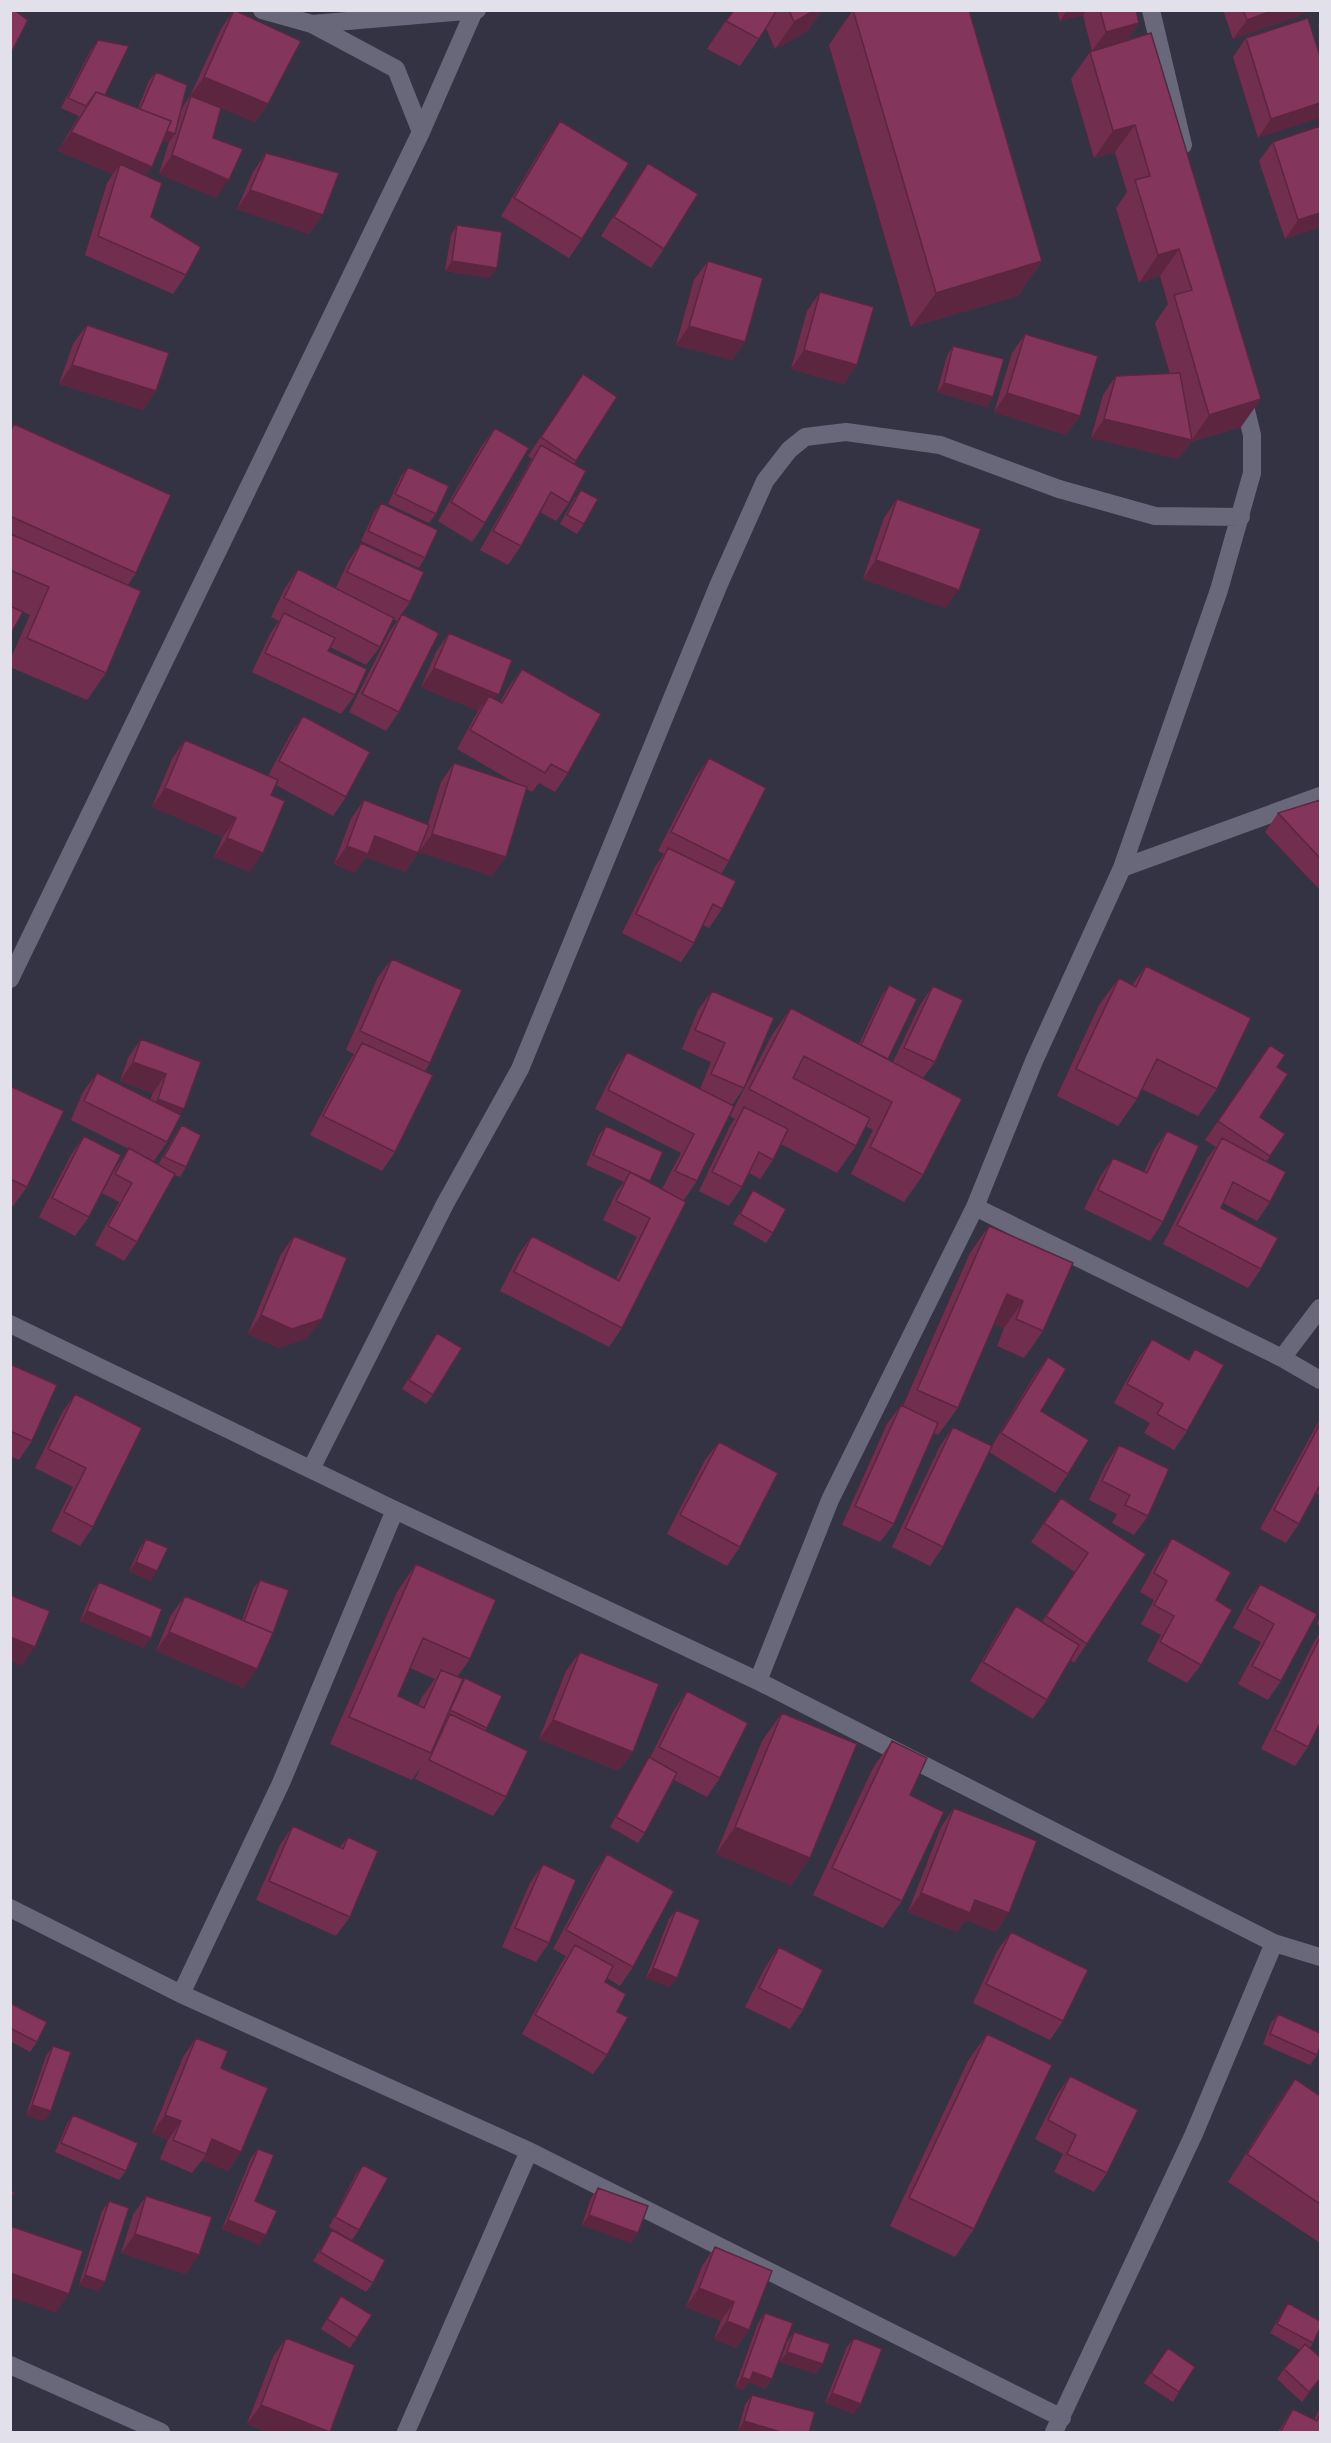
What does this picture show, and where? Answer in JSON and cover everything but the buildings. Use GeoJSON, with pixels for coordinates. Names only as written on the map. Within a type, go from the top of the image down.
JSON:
{"type":"FeatureCollection","features":[{"type":"Feature","properties":{"kind":"street"},"geometry":{"type":"LineString","coordinates":[[262,10],[312,24],[396,69],[421,132]]}},
{"type":"Feature","properties":{"kind":"street"},"geometry":{"type":"LineString","coordinates":[[1151,10],[1186,160]]}},
{"type":"Feature","properties":{"kind":"street"},"geometry":{"type":"LineString","coordinates":[[10,979],[90,820],[421,132],[476,11],[312,24]]}},
{"type":"Feature","properties":{"kind":"street"},"geometry":{"type":"LineString","coordinates":[[758,1681],[830,1500],[975,1207],[1034,1061],[1122,868],[1219,590],[1252,473],[1252,435],[1238,377]]}},
{"type":"Feature","properties":{"kind":"street"},"geometry":{"type":"LineString","coordinates":[[311,1469],[445,1204],[520,1069],[719,584],[765,481],[789,450],[805,437],[846,432],[940,445],[1059,489],[1155,516],[1241,518]]}},
{"type":"Feature","properties":{"kind":"street"},"geometry":{"type":"LineString","coordinates":[[1122,868],[1320,796]]}},
{"type":"Feature","properties":{"kind":"street"},"geometry":{"type":"LineString","coordinates":[[975,1207],[1282,1358],[1320,1380]]}},
{"type":"Feature","properties":{"kind":"street"},"geometry":{"type":"LineString","coordinates":[[1282,1358],[1320,1308]]}},
{"type":"Feature","properties":{"kind":"street"},"geometry":{"type":"LineString","coordinates":[[10,1323],[395,1510],[758,1681],[1274,1943],[1320,1957]]}},
{"type":"Feature","properties":{"kind":"street"},"geometry":{"type":"LineString","coordinates":[[181,1994],[282,1783],[395,1510]]}},
{"type":"Feature","properties":{"kind":"street"},"geometry":{"type":"LineString","coordinates":[[10,1908],[181,1994],[529,2151],[1058,2425],[1193,2136],[1274,1943]]}},
{"type":"Feature","properties":{"kind":"street"},"geometry":{"type":"LineString","coordinates":[[406,2433],[529,2151]]}},
{"type":"Feature","properties":{"kind":"street"},"geometry":{"type":"LineString","coordinates":[[10,2366],[160,2433]]}}]}
